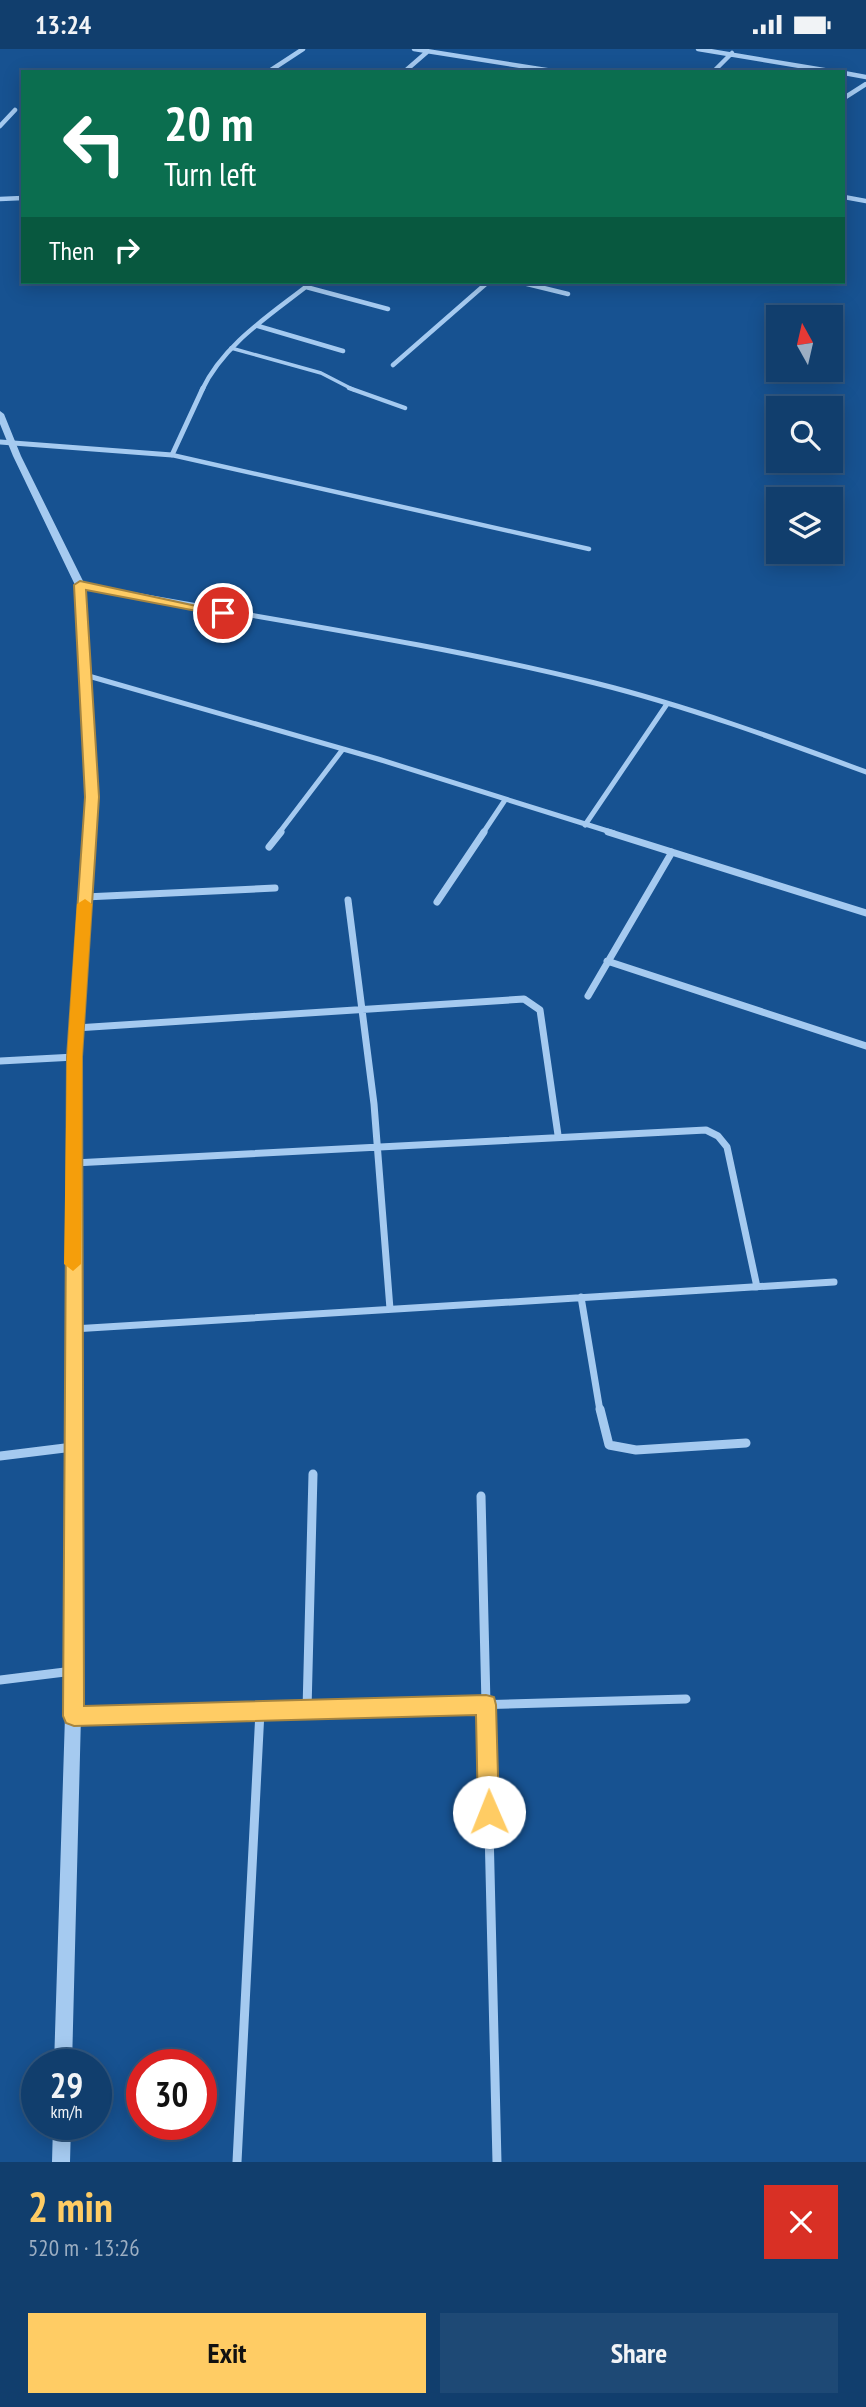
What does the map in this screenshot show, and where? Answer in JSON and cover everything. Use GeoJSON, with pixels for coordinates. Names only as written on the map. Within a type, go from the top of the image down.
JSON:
{"type":"FeatureCollection","features":[{"type":"Feature","properties":{"kind":"street"},"geometry":{"type":"LineString","coordinates":[[271,70],[303,49]]}},
{"type":"Feature","properties":{"kind":"street"},"geometry":{"type":"LineString","coordinates":[[414,49],[546,70]]}},
{"type":"Feature","properties":{"kind":"street"},"geometry":{"type":"LineString","coordinates":[[698,49],[824,70]]}},
{"type":"Feature","properties":{"kind":"street"},"geometry":{"type":"LineString","coordinates":[[715,70],[739,49]]}},
{"type":"Feature","properties":{"kind":"street"},"geometry":{"type":"LineString","coordinates":[[406,70],[427,52]]}},
{"type":"Feature","properties":{"kind":"street"},"geometry":{"type":"LineString","coordinates":[[516,70],[520,66]]}},
{"type":"Feature","properties":{"kind":"street"},"geometry":{"type":"LineString","coordinates":[[845,73],[866,77]]}},
{"type":"Feature","properties":{"kind":"street"},"geometry":{"type":"LineString","coordinates":[[845,97],[866,84]]}},
{"type":"Feature","properties":{"kind":"street"},"geometry":{"type":"LineString","coordinates":[[0,126],[15,110]]}},
{"type":"Feature","properties":{"kind":"street"},"geometry":{"type":"LineString","coordinates":[[845,197],[866,201]]}},
{"type":"Feature","properties":{"kind":"street"},"geometry":{"type":"LineString","coordinates":[[0,199],[21,198]]}},
{"type":"Feature","properties":{"kind":"street"},"geometry":{"type":"LineString","coordinates":[[6,443],[172,455],[213,367],[231,348],[310,284]]}},
{"type":"Feature","properties":{"kind":"street"},"geometry":{"type":"LineString","coordinates":[[393,365],[486,284]]}},
{"type":"Feature","properties":{"kind":"street"},"geometry":{"type":"LineString","coordinates":[[527,284],[568,294]]}},
{"type":"Feature","properties":{"kind":"street"},"geometry":{"type":"LineString","coordinates":[[306,287],[388,309]]}},
{"type":"Feature","properties":{"kind":"street"},"geometry":{"type":"LineString","coordinates":[[258,325],[343,351]]}},
{"type":"Feature","properties":{"kind":"street"},"geometry":{"type":"LineString","coordinates":[[0,414],[6,443],[80,585],[92,797],[75,1057],[72,1329],[74,1716],[64,2049]]}},
{"type":"Feature","properties":{"kind":"street"},"geometry":{"type":"LineString","coordinates":[[80,585],[444,650],[596,684],[746,727],[866,772]]}},
{"type":"Feature","properties":{"kind":"street"},"geometry":{"type":"LineString","coordinates":[[85,675],[343,749],[866,912]]}},
{"type":"Feature","properties":{"kind":"street"},"geometry":{"type":"LineString","coordinates":[[585,825],[667,704]]}},
{"type":"Feature","properties":{"kind":"street"},"geometry":{"type":"LineString","coordinates":[[269,847],[343,749]]}},
{"type":"Feature","properties":{"kind":"street"},"geometry":{"type":"LineString","coordinates":[[437,902],[505,800]]}},
{"type":"Feature","properties":{"kind":"street"},"geometry":{"type":"LineString","coordinates":[[588,996],[672,852]]}},
{"type":"Feature","properties":{"kind":"street"},"geometry":{"type":"LineString","coordinates":[[85,897],[275,888]]}},
{"type":"Feature","properties":{"kind":"street"},"geometry":{"type":"LineString","coordinates":[[348,900],[366,1009],[379,1145],[390,1309]]}},
{"type":"Feature","properties":{"kind":"street"},"geometry":{"type":"LineString","coordinates":[[607,961],[866,1046]]}},
{"type":"Feature","properties":{"kind":"street"},"geometry":{"type":"LineString","coordinates":[[76,1028],[513,999],[532,1002],[540,1010],[558,1135]]}},
{"type":"Feature","properties":{"kind":"street"},"geometry":{"type":"LineString","coordinates":[[0,1061],[75,1057]]}},
{"type":"Feature","properties":{"kind":"street"},"geometry":{"type":"LineString","coordinates":[[74,1163],[558,1135],[706,1130],[718,1136],[726,1147],[757,1286]]}},
{"type":"Feature","properties":{"kind":"street"},"geometry":{"type":"LineString","coordinates":[[72,1329],[834,1282]]}},
{"type":"Feature","properties":{"kind":"street"},"geometry":{"type":"LineString","coordinates":[[581,1297],[605,1437],[609,1445],[619,1449],[636,1450],[746,1443]]}},
{"type":"Feature","properties":{"kind":"street"},"geometry":{"type":"LineString","coordinates":[[0,1456],[73,1447]]}},
{"type":"Feature","properties":{"kind":"street"},"geometry":{"type":"LineString","coordinates":[[307,1710],[313,1474]]}},
{"type":"Feature","properties":{"kind":"street"},"geometry":{"type":"LineString","coordinates":[[481,1496],[497,2162]]}},
{"type":"Feature","properties":{"kind":"street"},"geometry":{"type":"LineString","coordinates":[[0,1680],[73,1671]]}},
{"type":"Feature","properties":{"kind":"street"},"geometry":{"type":"LineString","coordinates":[[74,1716],[686,1699]]}},
{"type":"Feature","properties":{"kind":"street"},"geometry":{"type":"LineString","coordinates":[[237,2162],[260,1711]]}},
{"type":"Feature","properties":{"kind":"street"},"geometry":{"type":"LineString","coordinates":[[61,2162],[62,2140]]}},
{"type":"Feature","properties":{"kind":"lane"},"geometry":{"type":"LineString","coordinates":[[231,348],[321,373],[348,388],[405,408]]}},
{"type":"Feature","properties":{"kind":"lane"},"geometry":{"type":"LineString","coordinates":[[172,455],[589,549]]}},
{"type":"Feature","properties":{"kind":"slow traffic"},"geometry":{"type":"LineString","coordinates":[[73,1264],[75,1057],[85,904]]}},
{"type":"Feature","properties":{"kind":"route"},"geometry":{"type":"LineString","coordinates":[[223,613],[80,585],[92,797],[75,1057],[72,1329],[74,1716],[486,1705],[489,1812]]}}]}
